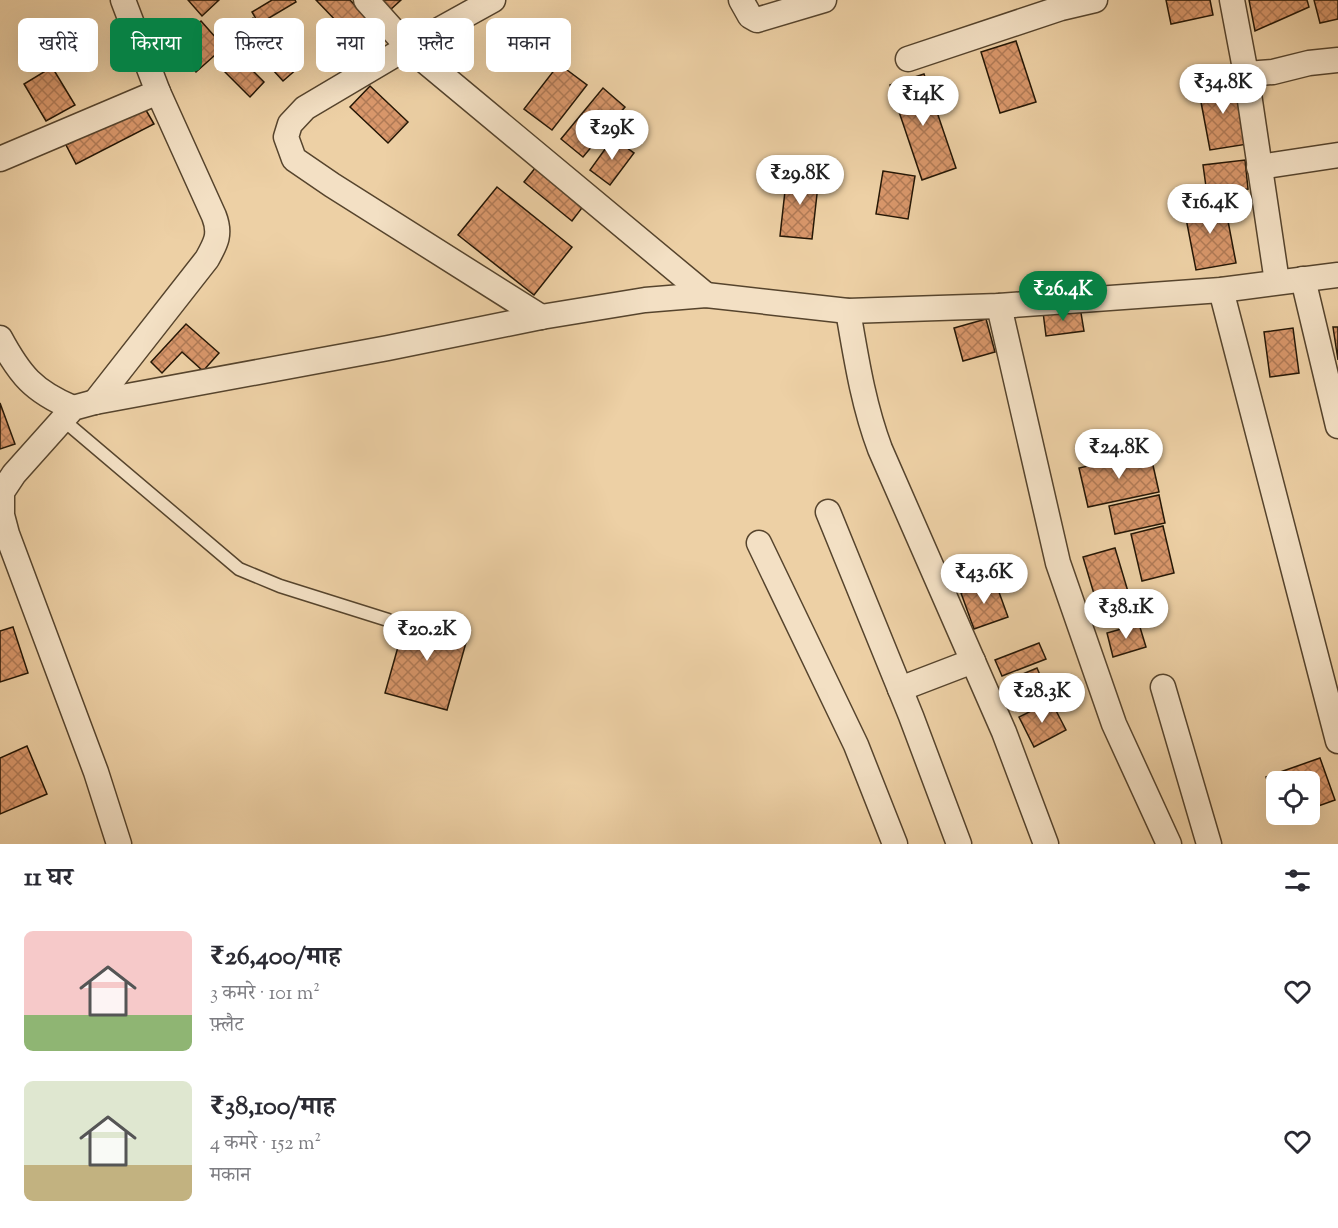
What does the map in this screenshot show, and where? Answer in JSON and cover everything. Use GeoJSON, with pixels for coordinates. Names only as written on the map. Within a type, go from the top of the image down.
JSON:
{"type":"FeatureCollection","features":[{"type":"Feature","properties":{"kind":"street"},"geometry":{"type":"LineString","coordinates":[[118,844],[96,772],[7,534],[2,515],[1,493],[14,474],[77,410],[207,259],[218,237],[218,227],[214,216],[158,92],[123,0]]}},
{"type":"Feature","properties":{"kind":"street"},"geometry":{"type":"LineString","coordinates":[[366,0],[397,35]]}},
{"type":"Feature","properties":{"kind":"street"},"geometry":{"type":"LineString","coordinates":[[460,18],[493,0]]}},
{"type":"Feature","properties":{"kind":"street"},"geometry":{"type":"LineString","coordinates":[[741,0],[750,16],[757,20],[824,0]]}},
{"type":"Feature","properties":{"kind":"street"},"geometry":{"type":"LineString","coordinates":[[908,59],[1059,4],[1095,0]]}},
{"type":"Feature","properties":{"kind":"street"},"geometry":{"type":"LineString","coordinates":[[1232,0],[1246,74],[1277,282]]}},
{"type":"Feature","properties":{"kind":"street"},"geometry":{"type":"LineString","coordinates":[[397,54],[305,108],[290,123],[286,137],[294,159],[541,317]]}},
{"type":"Feature","properties":{"kind":"street"},"geometry":{"type":"LineString","coordinates":[[1246,74],[1338,60]]}},
{"type":"Feature","properties":{"kind":"street"},"geometry":{"type":"LineString","coordinates":[[438,72],[706,295]]}},
{"type":"Feature","properties":{"kind":"street"},"geometry":{"type":"LineString","coordinates":[[0,159],[158,92]]}},
{"type":"Feature","properties":{"kind":"street"},"geometry":{"type":"LineString","coordinates":[[1259,167],[1338,155]]}},
{"type":"Feature","properties":{"kind":"street"},"geometry":{"type":"LineString","coordinates":[[0,338],[25,379],[49,398],[77,410],[541,317],[645,300],[706,295],[848,311],[999,306],[1221,290],[1338,275]]}},
{"type":"Feature","properties":{"kind":"street"},"geometry":{"type":"LineString","coordinates":[[1303,279],[1338,426]]}},
{"type":"Feature","properties":{"kind":"street"},"geometry":{"type":"LineString","coordinates":[[1221,290],[1338,741]]}},
{"type":"Feature","properties":{"kind":"street"},"geometry":{"type":"LineString","coordinates":[[999,306],[1058,563],[1114,724],[1170,844]]}},
{"type":"Feature","properties":{"kind":"street"},"geometry":{"type":"LineString","coordinates":[[848,311],[870,422],[880,449],[1004,732],[1046,844]]}},
{"type":"Feature","properties":{"kind":"street"},"geometry":{"type":"LineString","coordinates":[[828,512],[900,689],[959,844]]}},
{"type":"Feature","properties":{"kind":"street"},"geometry":{"type":"LineString","coordinates":[[759,543],[856,745],[895,844]]}},
{"type":"Feature","properties":{"kind":"street"},"geometry":{"type":"LineString","coordinates":[[900,689],[973,661]]}},
{"type":"Feature","properties":{"kind":"street"},"geometry":{"type":"LineString","coordinates":[[1163,687],[1209,844]]}},
{"type":"Feature","properties":{"kind":"lane"},"geometry":{"type":"LineString","coordinates":[[77,410],[239,569],[280,586],[388,620]]}},
{"type":"Feature","properties":{"kind":"building"},"geometry":{"type":"Polygon","coordinates":[[[188,0],[219,0],[202,16],[188,0]]]}},
{"type":"Feature","properties":{"kind":"building"},"geometry":{"type":"Polygon","coordinates":[[[272,0],[295,0],[296,2],[269,18],[256,18],[252,12],[272,0]]]}},
{"type":"Feature","properties":{"kind":"building"},"geometry":{"type":"Polygon","coordinates":[[[316,0],[350,0],[367,18],[333,18],[316,0]]]}},
{"type":"Feature","properties":{"kind":"building"},"geometry":{"type":"Polygon","coordinates":[[[379,0],[401,0],[389,11],[379,0]]]}},
{"type":"Feature","properties":{"kind":"building"},"geometry":{"type":"Polygon","coordinates":[[[1166,0],[1210,0],[1213,15],[1171,24],[1166,0]]]}},
{"type":"Feature","properties":{"kind":"building"},"geometry":{"type":"Polygon","coordinates":[[[1249,0],[1307,0],[1309,7],[1255,31],[1249,0]]]}},
{"type":"Feature","properties":{"kind":"building"},"geometry":{"type":"Polygon","coordinates":[[[1314,0],[1338,0],[1338,19],[1320,23],[1314,0]]]}},
{"type":"Feature","properties":{"kind":"building"},"geometry":{"type":"Polygon","coordinates":[[[202,22],[214,36],[214,56],[202,67],[202,22]]]}},
{"type":"Feature","properties":{"kind":"building"},"geometry":{"type":"Polygon","coordinates":[[[1016,41],[1036,102],[1000,113],[981,52],[1016,41]]]}},
{"type":"Feature","properties":{"kind":"building"},"geometry":{"type":"Polygon","coordinates":[[[44,72],[55,72],[75,105],[46,121],[24,84],[44,72]]]}},
{"type":"Feature","properties":{"kind":"building"},"geometry":{"type":"Polygon","coordinates":[[[225,72],[254,72],[264,82],[250,97],[225,72]]]}},
{"type":"Feature","properties":{"kind":"building"},"geometry":{"type":"Polygon","coordinates":[[[275,72],[293,72],[283,81],[275,72]]]}},
{"type":"Feature","properties":{"kind":"building"},"geometry":{"type":"Polygon","coordinates":[[[553,72],[570,72],[587,85],[552,130],[524,109],[553,72]]]}},
{"type":"Feature","properties":{"kind":"building"},"geometry":{"type":"Polygon","coordinates":[[[924,74],[956,168],[922,180],[890,85],[924,74]]]}},
{"type":"Feature","properties":{"kind":"building"},"geometry":{"type":"Polygon","coordinates":[[[1236,80],[1248,144],[1210,150],[1198,86],[1236,80]]]}},
{"type":"Feature","properties":{"kind":"building"},"geometry":{"type":"Polygon","coordinates":[[[370,86],[408,122],[388,143],[350,107],[370,86]]]}},
{"type":"Feature","properties":{"kind":"building"},"geometry":{"type":"Polygon","coordinates":[[[603,88],[625,107],[583,157],[561,139],[603,88]]]}},
{"type":"Feature","properties":{"kind":"building"},"geometry":{"type":"Polygon","coordinates":[[[143,105],[154,124],[76,164],[66,145],[143,105]]]}},
{"type":"Feature","properties":{"kind":"building"},"geometry":{"type":"Polygon","coordinates":[[[613,138],[634,153],[610,185],[590,170],[613,138]]]}},
{"type":"Feature","properties":{"kind":"building"},"geometry":{"type":"Polygon","coordinates":[[[1245,160],[1248,189],[1207,194],[1203,165],[1245,160]]]}},
{"type":"Feature","properties":{"kind":"building"},"geometry":{"type":"Polygon","coordinates":[[[540,162],[588,200],[572,221],[524,182],[540,162]]]}},
{"type":"Feature","properties":{"kind":"building"},"geometry":{"type":"Polygon","coordinates":[[[883,171],[915,176],[908,219],[876,214],[883,171]]]}},
{"type":"Feature","properties":{"kind":"building"},"geometry":{"type":"Polygon","coordinates":[[[787,173],[819,176],[812,239],[780,236],[787,173]]]}},
{"type":"Feature","properties":{"kind":"building"},"geometry":{"type":"Polygon","coordinates":[[[497,187],[572,247],[534,295],[458,235],[497,187]]]}},
{"type":"Feature","properties":{"kind":"building"},"geometry":{"type":"Polygon","coordinates":[[[1224,200],[1236,263],[1196,270],[1184,208],[1224,200]]]}},
{"type":"Feature","properties":{"kind":"building"},"geometry":{"type":"Polygon","coordinates":[[[1080,307],[1084,331],[1046,336],[1043,312],[1080,307]]]}},
{"type":"Feature","properties":{"kind":"building"},"geometry":{"type":"Polygon","coordinates":[[[986,319],[995,352],[963,361],[954,328],[986,319]]]}},
{"type":"Feature","properties":{"kind":"building"},"geometry":{"type":"Polygon","coordinates":[[[186,324],[219,353],[203,371],[182,352],[162,373],[151,362],[186,324]]]}},
{"type":"Feature","properties":{"kind":"building"},"geometry":{"type":"Polygon","coordinates":[[[1333,327],[1338,327],[1338,360],[1333,327]]]}},
{"type":"Feature","properties":{"kind":"building"},"geometry":{"type":"Polygon","coordinates":[[[1293,328],[1299,373],[1270,377],[1264,332],[1293,328]]]}},
{"type":"Feature","properties":{"kind":"building"},"geometry":{"type":"Polygon","coordinates":[[[0,403],[15,444],[0,449],[0,403]]]}},
{"type":"Feature","properties":{"kind":"building"},"geometry":{"type":"Polygon","coordinates":[[[1150,452],[1159,492],[1088,507],[1079,468],[1150,452]]]}},
{"type":"Feature","properties":{"kind":"building"},"geometry":{"type":"Polygon","coordinates":[[[1159,495],[1165,523],[1115,534],[1109,506],[1159,495]]]}},
{"type":"Feature","properties":{"kind":"building"},"geometry":{"type":"Polygon","coordinates":[[[1163,526],[1174,573],[1142,581],[1131,534],[1163,526]]]}},
{"type":"Feature","properties":{"kind":"building"},"geometry":{"type":"Polygon","coordinates":[[[1115,548],[1132,605],[1100,614],[1083,557],[1115,548]]]}},
{"type":"Feature","properties":{"kind":"building"},"geometry":{"type":"Polygon","coordinates":[[[995,581],[1008,617],[974,629],[961,593],[995,581]]]}},
{"type":"Feature","properties":{"kind":"building"},"geometry":{"type":"Polygon","coordinates":[[[407,615],[469,632],[447,710],[385,693],[407,615]]]}},
{"type":"Feature","properties":{"kind":"building"},"geometry":{"type":"Polygon","coordinates":[[[1139,624],[1146,647],[1113,657],[1107,633],[1139,624]]]}},
{"type":"Feature","properties":{"kind":"building"},"geometry":{"type":"Polygon","coordinates":[[[13,627],[28,673],[0,682],[0,631],[13,627]]]}},
{"type":"Feature","properties":{"kind":"building"},"geometry":{"type":"Polygon","coordinates":[[[1039,643],[1046,659],[1002,676],[995,660],[1039,643]]]}},
{"type":"Feature","properties":{"kind":"building"},"geometry":{"type":"Polygon","coordinates":[[[1037,668],[1049,696],[1016,711],[1004,682],[1037,668]]]}},
{"type":"Feature","properties":{"kind":"building"},"geometry":{"type":"Polygon","coordinates":[[[1051,701],[1066,730],[1034,747],[1019,717],[1051,701]]]}},
{"type":"Feature","properties":{"kind":"building"},"geometry":{"type":"Polygon","coordinates":[[[27,746],[47,794],[0,814],[0,758],[27,746]]]}},
{"type":"Feature","properties":{"kind":"building"},"geometry":{"type":"Polygon","coordinates":[[[1320,758],[1335,800],[1320,805],[1320,771],[1283,771],[1320,758]]]}}]}
